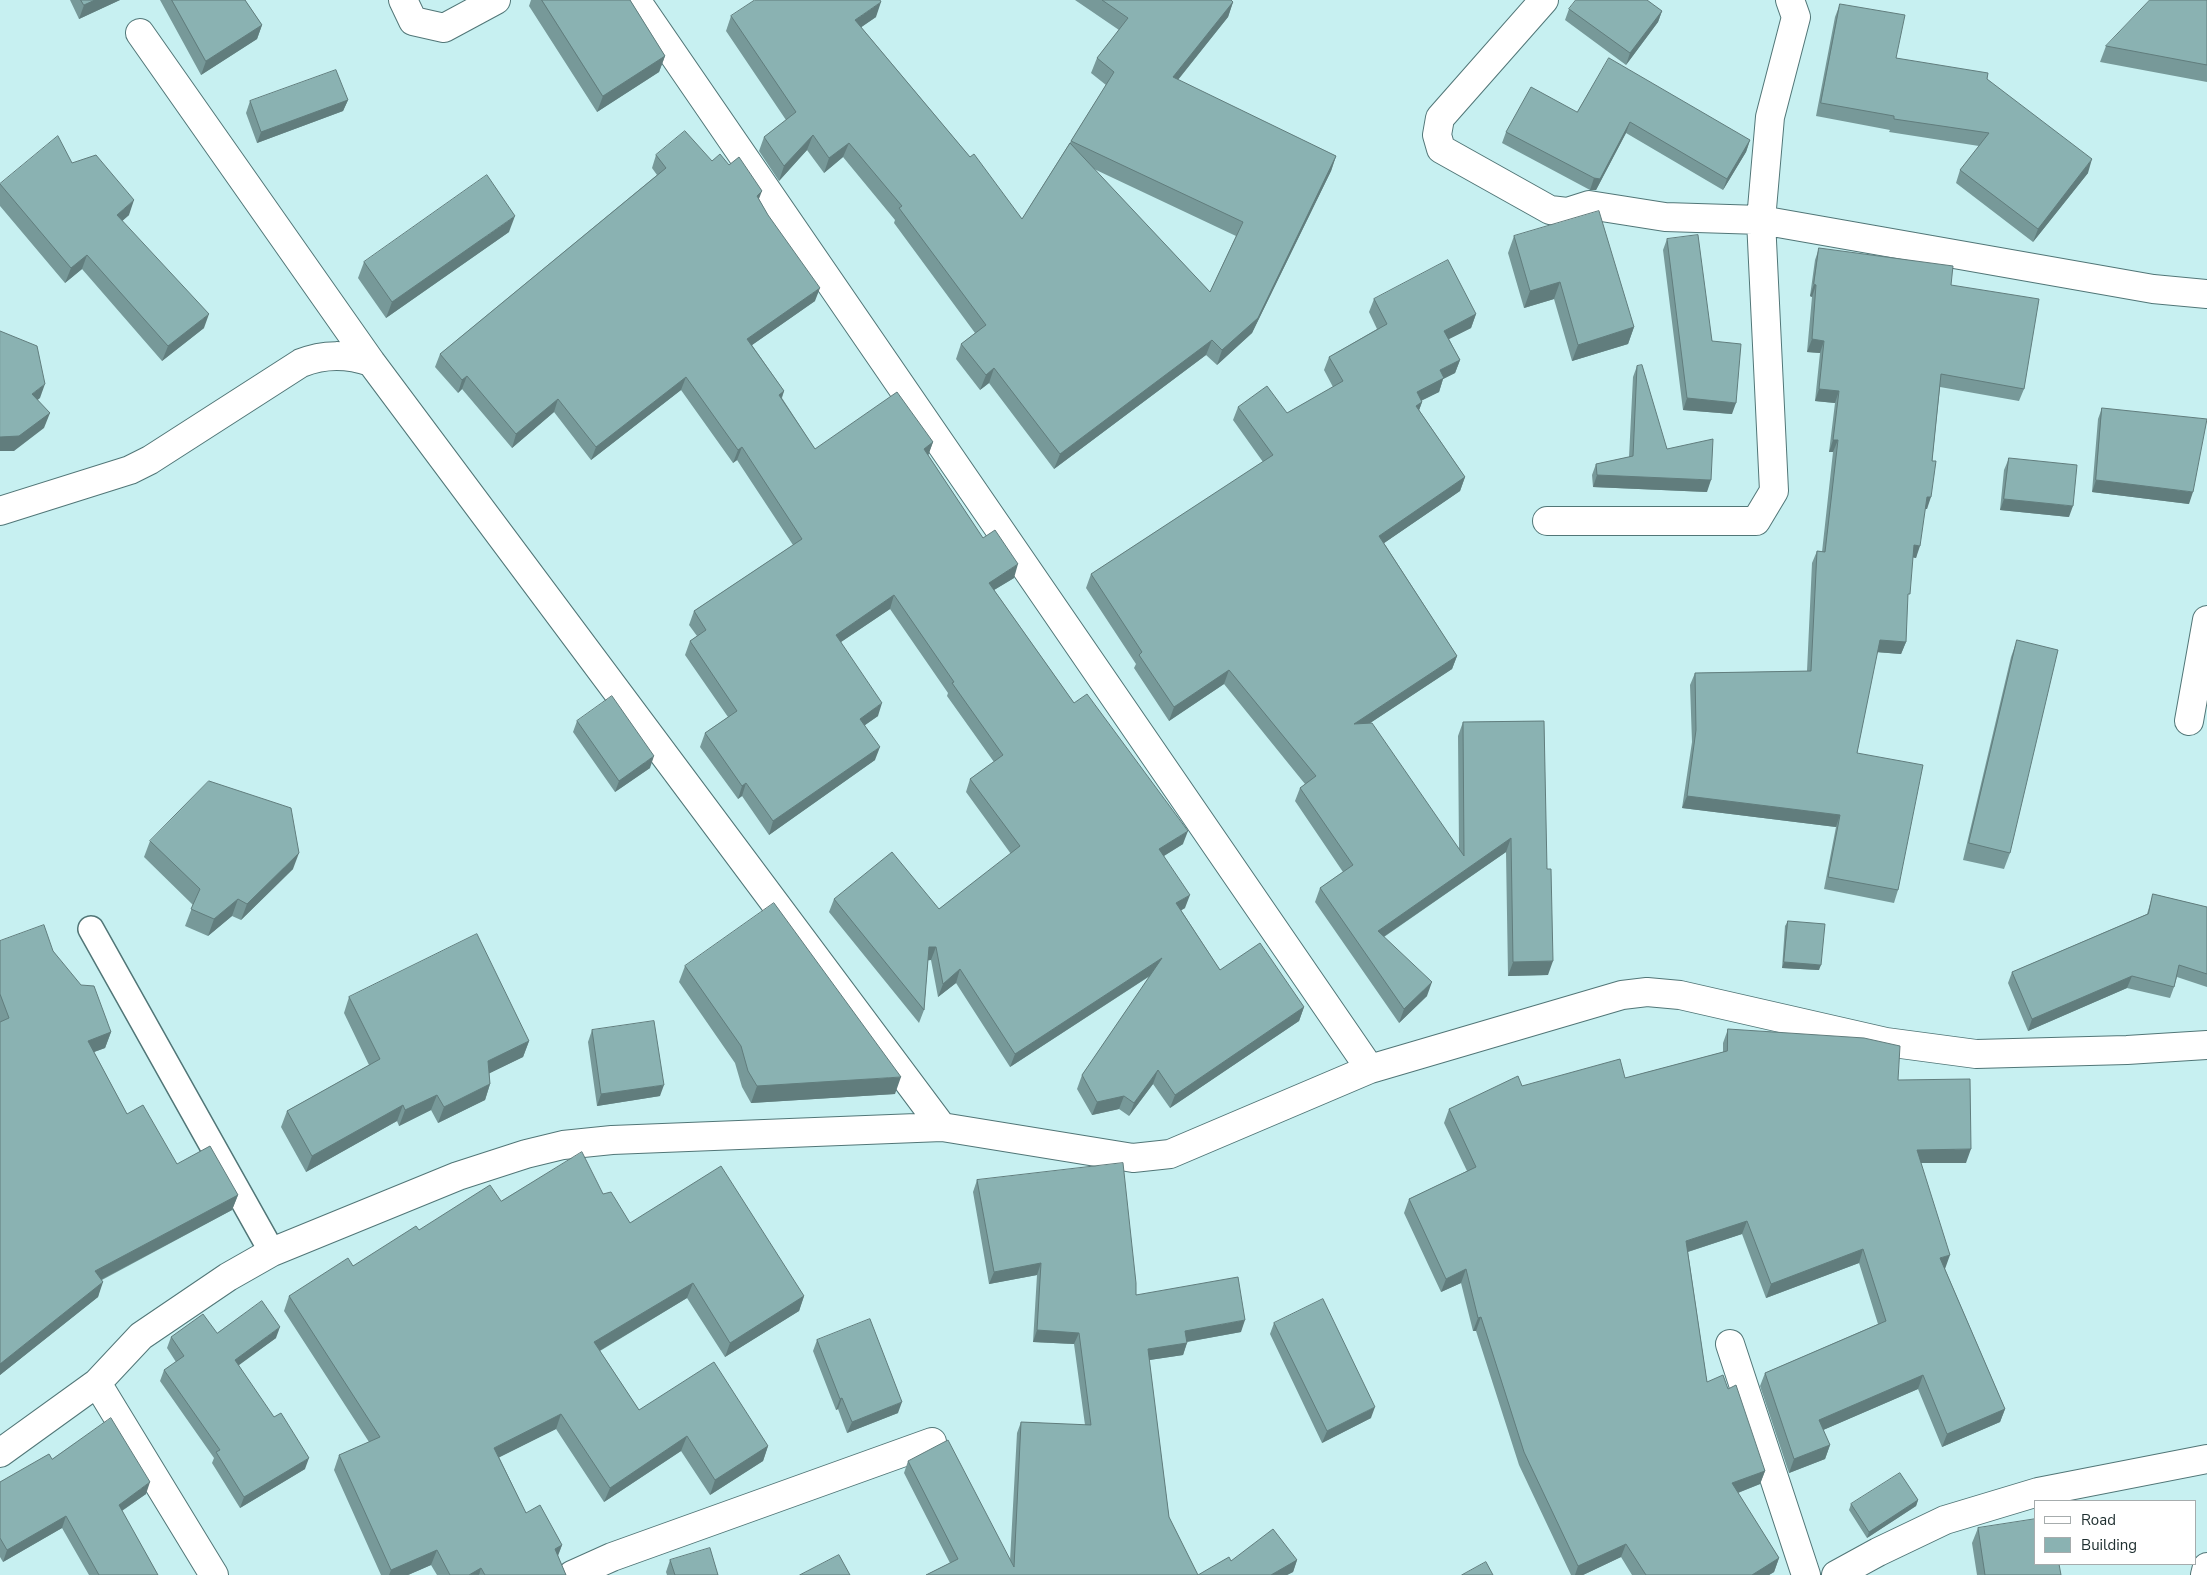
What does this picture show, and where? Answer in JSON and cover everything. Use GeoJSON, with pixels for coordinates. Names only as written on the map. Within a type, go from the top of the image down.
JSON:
{"type":"FeatureCollection","features":[{"type":"Feature","properties":{"kind":"street"},"geometry":{"type":"LineString","coordinates":[[403,0],[413,20],[444,28],[496,0]]}},
{"type":"Feature","properties":{"kind":"street"},"geometry":{"type":"LineString","coordinates":[[636,0],[1370,1069]]}},
{"type":"Feature","properties":{"kind":"street"},"geometry":{"type":"LineString","coordinates":[[1544,0],[1440,118],[1437,134],[1441,148],[1550,210],[1567,212],[1589,205],[1666,217],[1761,220],[2153,290],[2207,294]]}},
{"type":"Feature","properties":{"kind":"street"},"geometry":{"type":"LineString","coordinates":[[1547,521],[1756,521],[1774,491],[1761,220],[1770,117],[1796,18],[1790,0]]}},
{"type":"Feature","properties":{"kind":"street"},"geometry":{"type":"LineString","coordinates":[[140,33],[371,362],[942,1127]]}},
{"type":"Feature","properties":{"kind":"street"},"geometry":{"type":"LineString","coordinates":[[0,511],[130,470],[301,363],[313,358],[357,357],[371,362]]}},
{"type":"Feature","properties":{"kind":"street"},"geometry":{"type":"LineString","coordinates":[[2189,721],[2207,620]]}},
{"type":"Feature","properties":{"kind":"street"},"geometry":{"type":"LineString","coordinates":[[0,1453],[97,1383],[141,1336],[228,1277],[272,1252],[458,1176],[526,1154],[563,1146],[612,1140],[942,1127],[1133,1158],[1150,1158],[1170,1154],[1370,1069],[1622,995],[1648,992],[1680,995],[1886,1042],[1976,1054],[2127,1050],[2207,1045]]}},
{"type":"Feature","properties":{"kind":"street"},"geometry":{"type":"LineString","coordinates":[[1730,1344],[1806,1575]]}},
{"type":"Feature","properties":{"kind":"street"},"geometry":{"type":"LineString","coordinates":[[97,1383],[214,1575]]}},
{"type":"Feature","properties":{"kind":"street"},"geometry":{"type":"LineString","coordinates":[[572,1575],[612,1557],[932,1442]]}},
{"type":"Feature","properties":{"kind":"street"},"geometry":{"type":"LineString","coordinates":[[1836,1575],[1945,1520],[2038,1492],[2207,1459]]}},
{"type":"Feature","properties":{"kind":"street"},"geometry":{"type":"LineString","coordinates":[[2206,1575],[2207,1567]]}},
{"type":"Feature","properties":{"kind":"lane"},"geometry":{"type":"LineString","coordinates":[[91,929],[272,1252]]}},
{"type":"Feature","properties":{"kind":"building"},"geometry":{"type":"Polygon","coordinates":[[[81,0],[95,0],[84,5],[81,0]]]}},
{"type":"Feature","properties":{"kind":"building"},"geometry":{"type":"Polygon","coordinates":[[[172,0],[245,0],[262,25],[206,61],[172,0]]]}},
{"type":"Feature","properties":{"kind":"building"},"geometry":{"type":"Polygon","coordinates":[[[542,0],[630,0],[665,56],[603,96],[542,0]]]}},
{"type":"Feature","properties":{"kind":"building"},"geometry":{"type":"Polygon","coordinates":[[[755,0],[880,0],[881,2],[855,20],[970,157],[974,154],[1022,219],[1070,143],[1210,292],[1243,222],[1071,141],[1114,72],[1097,58],[1128,18],[1102,0],[1231,0],[1233,2],[1173,77],[1336,156],[1258,318],[1222,350],[1212,340],[1060,454],[994,368],[986,375],[961,344],[986,325],[899,208],[902,206],[849,143],[829,158],[813,135],[784,166],[764,137],[796,112],[731,16],[755,0]]]}},
{"type":"Feature","properties":{"kind":"building"},"geometry":{"type":"Polygon","coordinates":[[[1576,0],[1647,0],[1662,11],[1630,53],[1569,9],[1576,0]]]}},
{"type":"Feature","properties":{"kind":"building"},"geometry":{"type":"Polygon","coordinates":[[[2150,0],[2207,0],[2207,65],[2106,46],[2150,0]]]}},
{"type":"Feature","properties":{"kind":"building"},"geometry":{"type":"Polygon","coordinates":[[[1840,4],[1905,15],[1896,58],[1988,73],[1987,79],[2092,159],[2038,229],[1960,170],[1989,133],[1894,119],[1894,116],[1821,103],[1840,4]]]}},
{"type":"Feature","properties":{"kind":"building"},"geometry":{"type":"Polygon","coordinates":[[[1609,58],[1750,140],[1727,179],[1630,122],[1600,179],[1594,178],[1506,132],[1531,87],[1577,112],[1609,58]]]}},
{"type":"Feature","properties":{"kind":"building"},"geometry":{"type":"Polygon","coordinates":[[[336,70],[348,100],[261,132],[250,101],[336,70]]]}},
{"type":"Feature","properties":{"kind":"building"},"geometry":{"type":"Polygon","coordinates":[[[685,131],[712,161],[720,154],[729,165],[739,157],[762,191],[757,196],[768,215],[820,288],[747,339],[784,391],[779,395],[815,449],[897,392],[933,442],[924,449],[983,538],[995,530],[1018,564],[989,583],[1074,703],[1087,694],[1188,831],[1159,849],[1190,895],[1176,903],[1220,970],[1260,943],[1304,1007],[1175,1095],[1158,1070],[1134,1103],[1124,1096],[1097,1102],[1082,1075],[1162,958],[1015,1054],[960,969],[943,984],[936,947],[929,947],[924,1010],[834,899],[892,852],[939,909],[1020,846],[970,779],[1003,755],[952,683],[954,682],[894,595],[836,635],[882,703],[860,719],[880,747],[773,821],[746,783],[742,786],[705,733],[737,711],[690,641],[706,630],[694,611],[802,539],[742,447],[738,450],[686,377],[596,447],[558,399],[516,434],[467,376],[462,380],[440,354],[666,168],[656,155],[685,131]]]}},
{"type":"Feature","properties":{"kind":"building"},"geometry":{"type":"Polygon","coordinates":[[[58,136],[72,163],[96,155],[134,200],[117,215],[209,314],[168,346],[87,255],[71,268],[0,184],[58,136]]]}},
{"type":"Feature","properties":{"kind":"building"},"geometry":{"type":"Polygon","coordinates":[[[487,175],[515,216],[392,302],[364,262],[487,175]]]}},
{"type":"Feature","properties":{"kind":"building"},"geometry":{"type":"Polygon","coordinates":[[[1599,211],[1634,327],[1578,345],[1560,282],[1530,291],[1514,236],[1599,211]]]}},
{"type":"Feature","properties":{"kind":"building"},"geometry":{"type":"Polygon","coordinates":[[[1698,235],[1712,341],[1741,344],[1736,403],[1687,398],[1667,239],[1698,235]]]}},
{"type":"Feature","properties":{"kind":"building"},"geometry":{"type":"Polygon","coordinates":[[[1819,248],[1953,266],[1951,285],[2039,299],[2024,389],[1941,374],[1932,461],[1936,461],[1931,497],[1927,497],[1920,546],[1914,545],[1910,594],[1908,594],[1906,642],[1880,640],[1857,753],[1923,765],[1898,890],[1828,877],[1840,815],[1687,796],[1696,730],[1695,673],[1811,671],[1817,551],[1825,552],[1838,440],[1833,440],[1839,391],[1819,389],[1824,341],[1812,339],[1816,285],[1814,284],[1819,248]]]}},
{"type":"Feature","properties":{"kind":"building"},"geometry":{"type":"Polygon","coordinates":[[[1448,260],[1476,314],[1444,331],[1460,360],[1440,370],[1444,378],[1417,392],[1422,402],[1416,406],[1465,477],[1379,536],[1457,656],[1354,724],[1372,723],[1464,856],[1463,722],[1544,721],[1547,869],[1551,869],[1553,961],[1513,962],[1511,838],[1378,931],[1432,982],[1404,1009],[1320,888],[1353,865],[1300,788],[1316,776],[1229,670],[1174,707],[1139,655],[1142,652],[1091,574],[1273,455],[1238,407],[1267,386],[1287,413],[1343,381],[1329,357],[1387,324],[1374,299],[1448,260]]]}},
{"type":"Feature","properties":{"kind":"building"},"geometry":{"type":"Polygon","coordinates":[[[0,331],[37,346],[45,384],[32,394],[50,413],[19,436],[0,437],[0,331]]]}},
{"type":"Feature","properties":{"kind":"building"},"geometry":{"type":"Polygon","coordinates":[[[1642,365],[1667,449],[1713,439],[1711,480],[1597,475],[1596,464],[1633,456],[1637,366],[1642,365]]]}},
{"type":"Feature","properties":{"kind":"building"},"geometry":{"type":"Polygon","coordinates":[[[2102,408],[2207,419],[2193,492],[2096,480],[2102,408]]]}},
{"type":"Feature","properties":{"kind":"building"},"geometry":{"type":"Polygon","coordinates":[[[2009,458],[2077,465],[2073,506],[2004,499],[2009,458]]]}},
{"type":"Feature","properties":{"kind":"building"},"geometry":{"type":"Polygon","coordinates":[[[2017,640],[2058,650],[2010,853],[1969,843],[2017,640]]]}},
{"type":"Feature","properties":{"kind":"building"},"geometry":{"type":"Polygon","coordinates":[[[612,696],[654,756],[619,781],[577,721],[612,696]]]}},
{"type":"Feature","properties":{"kind":"building"},"geometry":{"type":"Polygon","coordinates":[[[209,781],[291,808],[299,853],[247,904],[238,899],[214,919],[191,909],[200,889],[150,841],[209,781]]]}},
{"type":"Feature","properties":{"kind":"building"},"geometry":{"type":"Polygon","coordinates":[[[2153,894],[2207,907],[2207,974],[2179,965],[2174,987],[2132,976],[2032,1019],[2012,972],[2148,914],[2153,894]]]}},
{"type":"Feature","properties":{"kind":"building"},"geometry":{"type":"Polygon","coordinates":[[[774,903],[901,1077],[757,1086],[748,1071],[741,1046],[685,966],[774,903]]]}},
{"type":"Feature","properties":{"kind":"building"},"geometry":{"type":"Polygon","coordinates":[[[1788,921],[1825,924],[1821,965],[1784,962],[1788,921]]]}},
{"type":"Feature","properties":{"kind":"building"},"geometry":{"type":"Polygon","coordinates":[[[44,925],[53,951],[81,985],[94,986],[111,1032],[88,1041],[127,1114],[143,1105],[177,1164],[210,1146],[238,1195],[95,1271],[103,1282],[0,1364],[0,1022],[9,1018],[0,994],[0,941],[44,925]]]}},
{"type":"Feature","properties":{"kind":"building"},"geometry":{"type":"Polygon","coordinates":[[[477,934],[529,1041],[488,1061],[490,1084],[444,1107],[437,1095],[405,1110],[403,1105],[312,1156],[287,1111],[380,1059],[349,997],[477,934]]]}},
{"type":"Feature","properties":{"kind":"building"},"geometry":{"type":"Polygon","coordinates":[[[654,1021],[664,1085],[601,1094],[592,1030],[654,1021]]]}},
{"type":"Feature","properties":{"kind":"building"},"geometry":{"type":"Polygon","coordinates":[[[1728,1029],[1864,1038],[1900,1046],[1898,1080],[1970,1079],[1971,1149],[1917,1150],[1950,1255],[1940,1258],[2005,1409],[1947,1434],[1923,1375],[1819,1420],[1830,1445],[1794,1459],[1765,1373],[1886,1321],[1863,1249],[1771,1284],[1747,1221],[1686,1241],[1707,1382],[1723,1375],[1728,1389],[1736,1385],[1765,1471],[1732,1483],[1779,1558],[1752,1575],[1646,1575],[1626,1544],[1578,1566],[1524,1452],[1481,1317],[1478,1318],[1466,1269],[1446,1279],[1409,1199],[1476,1167],[1449,1109],[1518,1076],[1522,1086],[1620,1059],[1625,1078],[1727,1051],[1728,1029]]]}},
{"type":"Feature","properties":{"kind":"building"},"geometry":{"type":"Polygon","coordinates":[[[582,1152],[603,1194],[611,1192],[630,1223],[721,1166],[804,1296],[730,1343],[693,1283],[594,1342],[639,1410],[714,1362],[768,1446],[715,1480],[687,1436],[610,1488],[561,1414],[494,1448],[526,1513],[540,1505],[562,1545],[555,1549],[566,1575],[485,1575],[481,1568],[469,1575],[450,1575],[437,1550],[391,1570],[339,1455],[380,1437],[289,1296],[348,1258],[353,1266],[416,1226],[419,1230],[490,1185],[501,1201],[582,1152]]]}},
{"type":"Feature","properties":{"kind":"building"},"geometry":{"type":"Polygon","coordinates":[[[1123,1163],[1136,1295],[1238,1277],[1245,1320],[1185,1331],[1187,1343],[1148,1349],[1169,1517],[1198,1575],[926,1575],[958,1559],[908,1461],[948,1440],[1014,1567],[1021,1422],[1091,1425],[1079,1333],[1037,1330],[1041,1263],[994,1272],[977,1180],[1123,1163]]]}},
{"type":"Feature","properties":{"kind":"building"},"geometry":{"type":"Polygon","coordinates":[[[1323,1299],[1375,1407],[1327,1431],[1274,1323],[1323,1299]]]}},
{"type":"Feature","properties":{"kind":"building"},"geometry":{"type":"Polygon","coordinates":[[[262,1301],[280,1327],[235,1360],[274,1417],[281,1413],[309,1458],[244,1497],[216,1452],[220,1450],[164,1370],[184,1356],[171,1337],[203,1314],[217,1333],[262,1301]]]}},
{"type":"Feature","properties":{"kind":"building"},"geometry":{"type":"Polygon","coordinates":[[[870,1319],[902,1402],[852,1422],[842,1398],[840,1399],[817,1340],[870,1319]]]}},
{"type":"Feature","properties":{"kind":"building"},"geometry":{"type":"Polygon","coordinates":[[[111,1418],[150,1482],[119,1505],[158,1575],[99,1575],[66,1516],[7,1550],[0,1538],[0,1482],[49,1454],[52,1459],[111,1418]]]}},
{"type":"Feature","properties":{"kind":"building"},"geometry":{"type":"Polygon","coordinates":[[[1900,1473],[1918,1500],[1869,1532],[1851,1504],[1900,1473]]]}},
{"type":"Feature","properties":{"kind":"building"},"geometry":{"type":"Polygon","coordinates":[[[2034,1519],[2034,1565],[2059,1565],[2061,1575],[1985,1575],[1978,1528],[2034,1519]]]}},
{"type":"Feature","properties":{"kind":"building"},"geometry":{"type":"Polygon","coordinates":[[[1273,1529],[1297,1560],[1271,1575],[1198,1575],[1229,1557],[1231,1561],[1273,1529]]]}},
{"type":"Feature","properties":{"kind":"building"},"geometry":{"type":"Polygon","coordinates":[[[710,1548],[718,1575],[675,1575],[670,1560],[710,1548]]]}},
{"type":"Feature","properties":{"kind":"building"},"geometry":{"type":"Polygon","coordinates":[[[839,1555],[850,1575],[800,1575],[839,1555]]]}},
{"type":"Feature","properties":{"kind":"building"},"geometry":{"type":"Polygon","coordinates":[[[1486,1562],[1493,1575],[1462,1575],[1486,1562]]]}}]}
